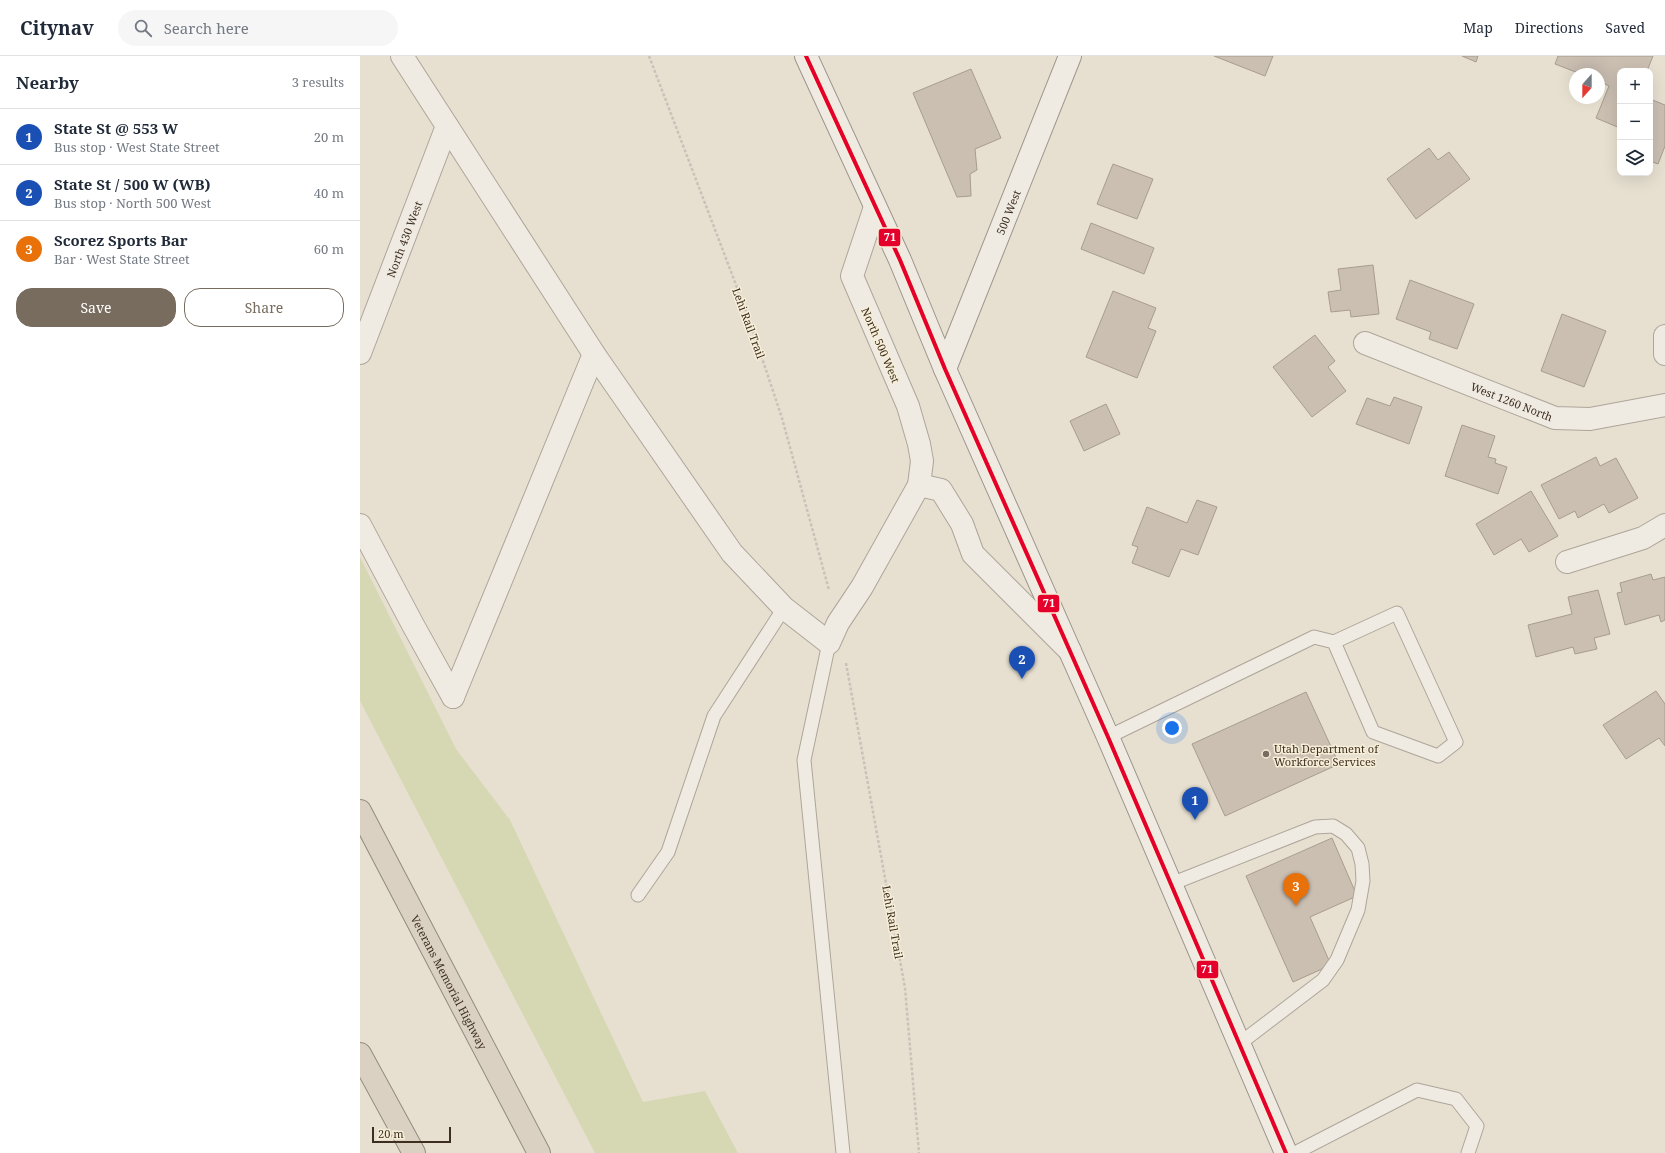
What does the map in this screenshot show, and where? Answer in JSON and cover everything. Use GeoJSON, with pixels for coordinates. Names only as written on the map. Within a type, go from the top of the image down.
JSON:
{"type":"FeatureCollection","features":[{"type":"Feature","properties":{"kind":"highway","name":"Veterans Memorial Highway"},"geometry":{"type":"LineString","coordinates":[[360,811],[539,1153]]}},
{"type":"Feature","properties":{"kind":"highway"},"geometry":{"type":"LineString","coordinates":[[360,1054],[414,1153]]}},
{"type":"Feature","properties":{"kind":"street"},"geometry":{"type":"LineString","coordinates":[[402,56],[594,354],[732,553],[784,608],[829,643]]}},
{"type":"Feature","properties":{"kind":"street"},"geometry":{"type":"LineString","coordinates":[[806,56],[900,260],[945,369],[1108,737],[1286,1153]]}},
{"type":"Feature","properties":{"kind":"street","name":"500 West"},"geometry":{"type":"LineString","coordinates":[[945,369],[1070,56]]}},
{"type":"Feature","properties":{"kind":"street","name":"North 430 West"},"geometry":{"type":"LineString","coordinates":[[360,353],[447,126]]}},
{"type":"Feature","properties":{"kind":"street","name":"North 500 West"},"geometry":{"type":"LineString","coordinates":[[829,643],[838,623],[862,587],[919,485],[922,461],[919,444],[908,406],[852,276],[875,207]]}},
{"type":"Feature","properties":{"kind":"street"},"geometry":{"type":"LineString","coordinates":[[1665,336],[1665,354]]}},
{"type":"Feature","properties":{"kind":"street","name":"West 1260 North"},"geometry":{"type":"LineString","coordinates":[[1365,343],[1555,418],[1590,419],[1665,405]]}},
{"type":"Feature","properties":{"kind":"street"},"geometry":{"type":"LineString","coordinates":[[360,525],[453,697],[594,354]]}},
{"type":"Feature","properties":{"kind":"street"},"geometry":{"type":"LineString","coordinates":[[919,485],[941,490],[962,524],[973,554],[1070,651]]}},
{"type":"Feature","properties":{"kind":"street"},"geometry":{"type":"LineString","coordinates":[[1567,562],[1643,538],[1665,525]]}},
{"type":"Feature","properties":{"kind":"lane"},"geometry":{"type":"LineString","coordinates":[[638,895],[668,852],[714,716],[784,608]]}},
{"type":"Feature","properties":{"kind":"lane"},"geometry":{"type":"LineString","coordinates":[[1108,737],[1314,637],[1334,642],[1397,613],[1456,742],[1438,756],[1373,732],[1334,642]]}},
{"type":"Feature","properties":{"kind":"lane"},"geometry":{"type":"LineString","coordinates":[[829,643],[804,760],[843,1153]]}},
{"type":"Feature","properties":{"kind":"lane"},"geometry":{"type":"LineString","coordinates":[[1171,884],[1315,827],[1333,826],[1346,834],[1358,848],[1362,864],[1363,881],[1358,910],[1337,960],[1323,980],[1239,1044]]}},
{"type":"Feature","properties":{"kind":"lane"},"geometry":{"type":"LineString","coordinates":[[1295,1153],[1417,1090],[1456,1099],[1477,1126],[1468,1153]]}},
{"type":"Feature","properties":{"kind":"path","name":"Lehi Rail Trail"},"geometry":{"type":"LineString","coordinates":[[648,56],[753,333],[782,418],[831,597]]}},
{"type":"Feature","properties":{"kind":"path","name":"Lehi Rail Trail"},"geometry":{"type":"LineString","coordinates":[[852,694],[905,988],[918,1153]]}},
{"type":"Feature","properties":{"kind":"green space"},"geometry":{"type":"Polygon","coordinates":[[[360,557],[456,749],[510,820],[643,1102],[705,1091],[738,1153],[595,1153],[360,701],[360,557]]]}},
{"type":"Feature","properties":{"kind":"building"},"geometry":{"type":"Polygon","coordinates":[[[1214,56],[1273,56],[1265,76],[1214,56]]]}},
{"type":"Feature","properties":{"kind":"building"},"geometry":{"type":"Polygon","coordinates":[[[1462,56],[1478,56],[1476,62],[1462,56]]]}},
{"type":"Feature","properties":{"kind":"building"},"geometry":{"type":"Polygon","coordinates":[[[1558,56],[1653,56],[1648,68],[1617,68],[1617,127],[1596,118],[1602,104],[1605,104],[1605,96],[1609,86],[1605,84],[1605,68],[1569,68],[1569,69],[1555,64],[1558,56]]]}},
{"type":"Feature","properties":{"kind":"building"},"geometry":{"type":"Polygon","coordinates":[[[971,69],[1001,138],[975,149],[977,170],[970,174],[971,196],[957,197],[913,93],[971,69]]]}},
{"type":"Feature","properties":{"kind":"building"},"geometry":{"type":"Polygon","coordinates":[[[1653,100],[1665,105],[1665,146],[1658,164],[1653,162],[1653,100]]]}},
{"type":"Feature","properties":{"kind":"building"},"geometry":{"type":"Polygon","coordinates":[[[1429,148],[1438,160],[1449,152],[1470,179],[1416,219],[1387,179],[1429,148]]]}},
{"type":"Feature","properties":{"kind":"building"},"geometry":{"type":"Polygon","coordinates":[[[1113,164],[1153,179],[1137,219],[1097,204],[1113,164]]]}},
{"type":"Feature","properties":{"kind":"building"},"geometry":{"type":"Polygon","coordinates":[[[1091,223],[1154,248],[1144,274],[1081,249],[1091,223]]]}},
{"type":"Feature","properties":{"kind":"building"},"geometry":{"type":"Polygon","coordinates":[[[1373,265],[1379,314],[1351,317],[1350,310],[1331,312],[1328,292],[1341,290],[1338,269],[1373,265]]]}},
{"type":"Feature","properties":{"kind":"building"},"geometry":{"type":"Polygon","coordinates":[[[1410,280],[1474,304],[1457,349],[1429,339],[1431,332],[1396,319],[1410,280]]]}},
{"type":"Feature","properties":{"kind":"building"},"geometry":{"type":"Polygon","coordinates":[[[1113,291],[1156,308],[1148,328],[1156,331],[1137,378],[1086,357],[1113,291]]]}},
{"type":"Feature","properties":{"kind":"building"},"geometry":{"type":"Polygon","coordinates":[[[1562,314],[1606,331],[1584,387],[1541,371],[1562,314]]]}},
{"type":"Feature","properties":{"kind":"building"},"geometry":{"type":"Polygon","coordinates":[[[1315,335],[1335,361],[1328,367],[1346,391],[1312,417],[1273,367],[1315,335]]]}},
{"type":"Feature","properties":{"kind":"building"},"geometry":{"type":"Polygon","coordinates":[[[1394,397],[1422,407],[1409,444],[1356,424],[1367,398],[1390,406],[1394,397]]]}},
{"type":"Feature","properties":{"kind":"building"},"geometry":{"type":"Polygon","coordinates":[[[1106,404],[1120,434],[1084,451],[1070,421],[1106,404]]]}},
{"type":"Feature","properties":{"kind":"building"},"geometry":{"type":"Polygon","coordinates":[[[1462,425],[1495,436],[1488,457],[1496,459],[1495,463],[1507,467],[1498,494],[1445,476],[1462,425]]]}},
{"type":"Feature","properties":{"kind":"building"},"geometry":{"type":"Polygon","coordinates":[[[1596,457],[1600,466],[1616,458],[1638,498],[1609,513],[1604,504],[1578,518],[1575,511],[1559,519],[1541,485],[1596,457]]]}},
{"type":"Feature","properties":{"kind":"building"},"geometry":{"type":"Polygon","coordinates":[[[1531,491],[1558,536],[1529,552],[1521,539],[1494,555],[1476,524],[1531,491]]]}},
{"type":"Feature","properties":{"kind":"building"},"geometry":{"type":"Polygon","coordinates":[[[1197,500],[1217,507],[1198,555],[1181,549],[1169,577],[1132,563],[1138,547],[1132,545],[1147,507],[1187,523],[1197,500]]]}},
{"type":"Feature","properties":{"kind":"building"},"geometry":{"type":"Polygon","coordinates":[[[1651,574],[1653,580],[1665,577],[1665,620],[1661,622],[1659,615],[1625,625],[1617,593],[1622,592],[1620,583],[1651,574]]]}},
{"type":"Feature","properties":{"kind":"building"},"geometry":{"type":"Polygon","coordinates":[[[1598,590],[1610,634],[1594,638],[1597,649],[1575,654],[1573,647],[1536,657],[1528,625],[1572,614],[1568,597],[1598,590]]]}},
{"type":"Feature","properties":{"kind":"building"},"geometry":{"type":"Polygon","coordinates":[[[1656,691],[1665,704],[1665,746],[1659,738],[1626,759],[1603,725],[1656,691]]]}},
{"type":"Feature","properties":{"kind":"building","name":"Utah Department of Workforce Services"},"geometry":{"type":"Polygon","coordinates":[[[1306,692],[1339,764],[1225,816],[1192,744],[1306,692]]]}},
{"type":"Feature","properties":{"kind":"building"},"geometry":{"type":"Polygon","coordinates":[[[1332,838],[1357,896],[1310,917],[1331,965],[1293,982],[1246,876],[1332,838]]]}},
{"type":"Feature","properties":{"kind":"transit line","name":"71"},"geometry":{"type":"LineString","coordinates":[[806,56],[900,260],[945,369],[1108,737],[1286,1153]]}},
{"type":"Feature","properties":{"kind":"place","name":"State St / 500 W (WB)"},"geometry":{"type":"Point","coordinates":[1022,679]}},
{"type":"Feature","properties":{"kind":"place","name":"Utah Department of Workforce Services"},"geometry":{"type":"Point","coordinates":[1266,754]}},
{"type":"Feature","properties":{"kind":"place","name":"State St @ 553 W"},"geometry":{"type":"Point","coordinates":[1195,820]}},
{"type":"Feature","properties":{"kind":"place","name":"Scorez Sports Bar"},"geometry":{"type":"Point","coordinates":[1296,906]}}]}
